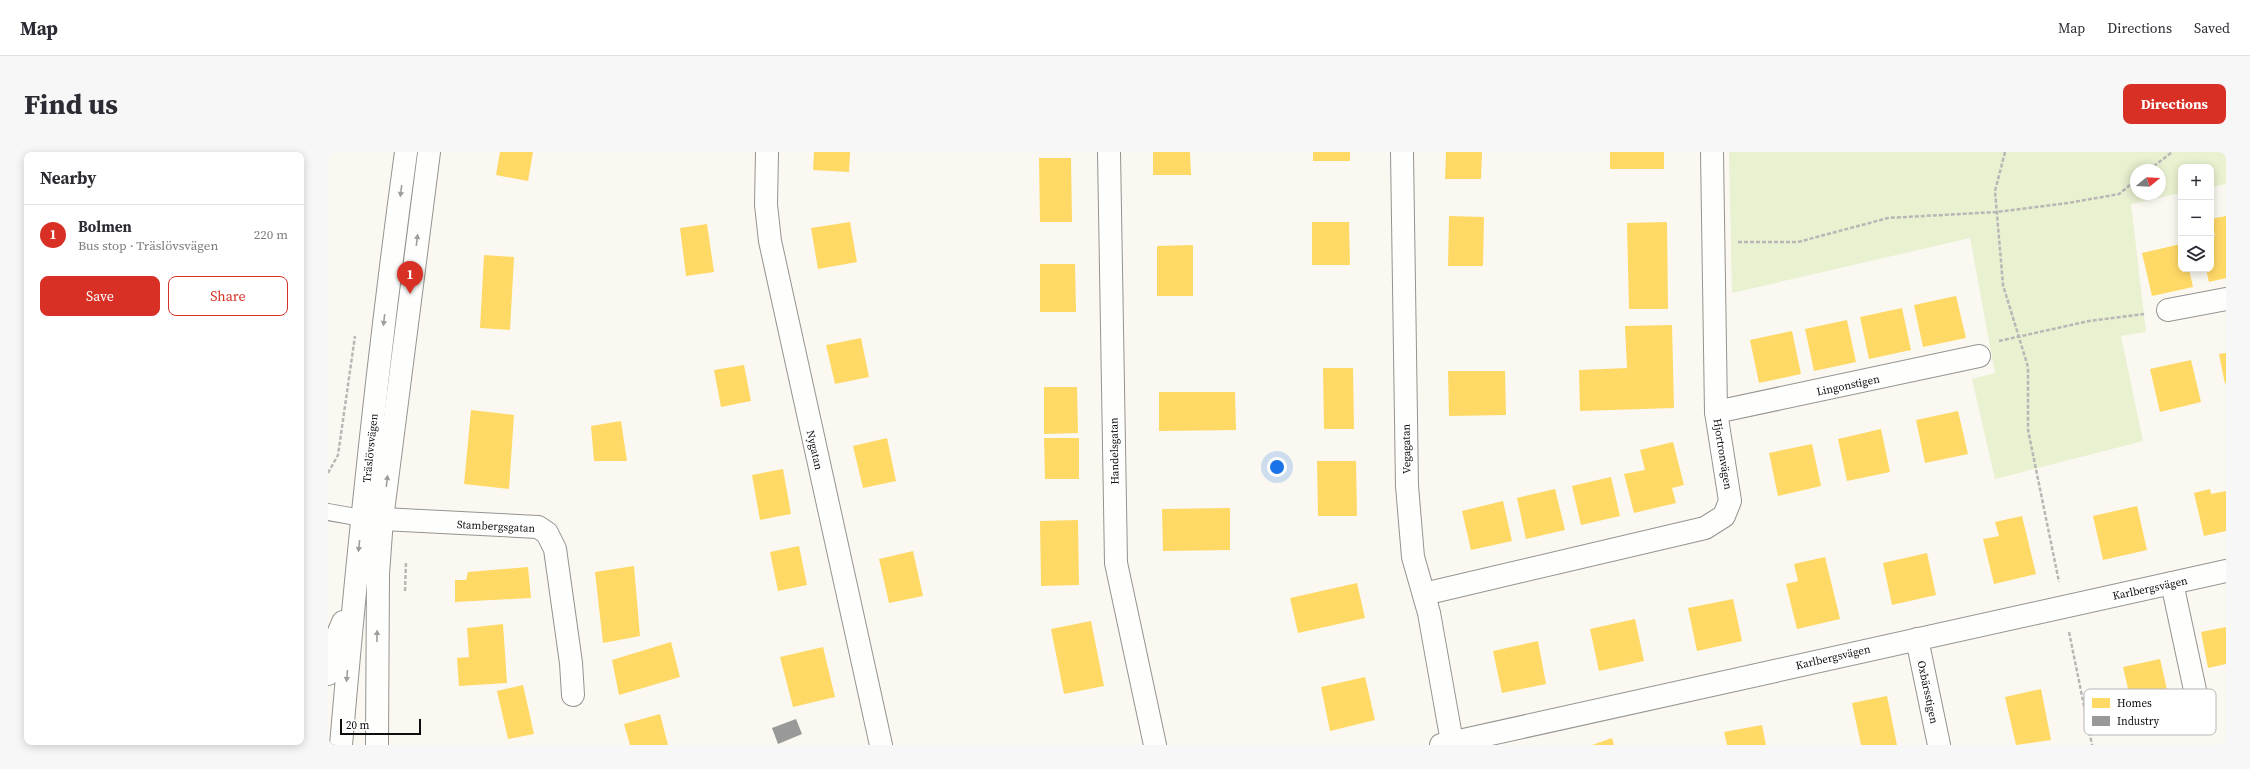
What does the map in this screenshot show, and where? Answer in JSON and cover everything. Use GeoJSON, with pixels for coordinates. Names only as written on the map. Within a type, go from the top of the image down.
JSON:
{"type":"FeatureCollection","features":[{"type":"Feature","properties":{"kind":"street","name":"Träslövsvägen"},"geometry":{"type":"LineString","coordinates":[[377,745],[378,574],[372,519],[380,351],[406,152]]}},
{"type":"Feature","properties":{"kind":"street","name":"Träslövsvägen"},"geometry":{"type":"LineString","coordinates":[[341,745],[353,604],[372,519],[429,152]]}},
{"type":"Feature","properties":{"kind":"street","name":"Nygatan"},"geometry":{"type":"LineString","coordinates":[[767,152],[766,205],[771,248],[881,745]]}},
{"type":"Feature","properties":{"kind":"street","name":"Handelsgatan"},"geometry":{"type":"LineString","coordinates":[[1109,152],[1116,563],[1155,745]]}},
{"type":"Feature","properties":{"kind":"street","name":"Vegagatan"},"geometry":{"type":"LineString","coordinates":[[1402,152],[1407,486],[1413,557],[1424,594],[1447,744]]}},
{"type":"Feature","properties":{"kind":"street","name":"Hjortronvägen"},"geometry":{"type":"LineString","coordinates":[[1424,594],[1705,528],[1724,516],[1730,501],[1716,412],[1712,152]]}},
{"type":"Feature","properties":{"kind":"street"},"geometry":{"type":"LineString","coordinates":[[2168,310],[2226,299]]}},
{"type":"Feature","properties":{"kind":"street","name":"Lingonstigen"},"geometry":{"type":"LineString","coordinates":[[1716,412],[1980,356]]}},
{"type":"Feature","properties":{"kind":"street","name":"Stambergsgatan"},"geometry":{"type":"LineString","coordinates":[[372,519],[538,527],[547,533],[555,549],[571,663],[573,695]]}},
{"type":"Feature","properties":{"kind":"street","name":"Karlbergsvägen"},"geometry":{"type":"LineString","coordinates":[[1447,744],[1504,738],[1917,639],[2226,571]]}},
{"type":"Feature","properties":{"kind":"street"},"geometry":{"type":"LineString","coordinates":[[2172,583],[2195,689]]}},
{"type":"Feature","properties":{"kind":"street"},"geometry":{"type":"LineString","coordinates":[[328,674],[338,634],[353,604]]}},
{"type":"Feature","properties":{"kind":"street","name":"Oxbärsstigen"},"geometry":{"type":"LineString","coordinates":[[1917,639],[1939,745]]}},
{"type":"Feature","properties":{"kind":"lane","name":"Stambergsgatan"},"geometry":{"type":"LineString","coordinates":[[328,512],[372,519]]}},
{"type":"Feature","properties":{"kind":"path"},"geometry":{"type":"LineString","coordinates":[[2005,152],[1994,191],[2003,285],[2028,367],[2028,430],[2084,705]]}},
{"type":"Feature","properties":{"kind":"path"},"geometry":{"type":"LineString","coordinates":[[2157,164],[2172,152]]}},
{"type":"Feature","properties":{"kind":"path"},"geometry":{"type":"LineString","coordinates":[[1713,242],[1798,242],[1888,218],[1996,212],[2068,203],[2119,194],[2130,185]]}},
{"type":"Feature","properties":{"kind":"path"},"geometry":{"type":"LineString","coordinates":[[1980,356],[1983,345],[2089,321],[2168,310]]}},
{"type":"Feature","properties":{"kind":"path"},"geometry":{"type":"LineString","coordinates":[[405,594],[409,521]]}},
{"type":"Feature","properties":{"kind":"path"},"geometry":{"type":"LineString","coordinates":[[2090,735],[2092,745]]}},
{"type":"Feature","properties":{"kind":"green space"},"geometry":{"type":"Polygon","coordinates":[[[1729,152],[2226,152],[2226,184],[2214,186],[2214,164],[2178,164],[2178,194],[2166,196],[2166,164],[2130,164],[2130,200],[2149,200],[2131,204],[2146,332],[2121,336],[2143,441],[1995,479],[1972,379],[1995,373],[1970,238],[1732,293],[1729,152]]]}},
{"type":"Feature","properties":{"kind":"building: Homes"},"geometry":{"type":"Polygon","coordinates":[[[500,152],[533,152],[528,181],[496,175],[500,152]]]}},
{"type":"Feature","properties":{"kind":"building: Homes"},"geometry":{"type":"Polygon","coordinates":[[[814,152],[850,152],[849,172],[813,170],[814,152]]]}},
{"type":"Feature","properties":{"kind":"building: Homes"},"geometry":{"type":"Polygon","coordinates":[[[1153,152],[1190,152],[1191,175],[1153,175],[1153,152]]]}},
{"type":"Feature","properties":{"kind":"building: Homes"},"geometry":{"type":"Polygon","coordinates":[[[1313,152],[1350,152],[1350,161],[1313,161],[1313,152]]]}},
{"type":"Feature","properties":{"kind":"building: Homes"},"geometry":{"type":"Polygon","coordinates":[[[1446,152],[1482,152],[1481,179],[1445,179],[1446,152]]]}},
{"type":"Feature","properties":{"kind":"building: Homes"},"geometry":{"type":"Polygon","coordinates":[[[1610,152],[1664,152],[1664,169],[1610,169],[1610,152]]]}},
{"type":"Feature","properties":{"kind":"building: Homes"},"geometry":{"type":"Polygon","coordinates":[[[1039,158],[1071,158],[1072,222],[1040,222],[1039,158]]]}},
{"type":"Feature","properties":{"kind":"building: Homes"},"geometry":{"type":"Polygon","coordinates":[[[1449,216],[1484,217],[1483,266],[1448,266],[1449,216]]]}},
{"type":"Feature","properties":{"kind":"building: Homes"},"geometry":{"type":"Polygon","coordinates":[[[2226,216],[2226,278],[2209,282],[2207,272],[2214,272],[2214,218],[2226,216]]]}},
{"type":"Feature","properties":{"kind":"building: Homes"},"geometry":{"type":"Polygon","coordinates":[[[850,222],[857,262],[818,269],[811,228],[850,222]]]}},
{"type":"Feature","properties":{"kind":"building: Homes"},"geometry":{"type":"Polygon","coordinates":[[[1312,222],[1349,222],[1350,265],[1312,265],[1312,222]]]}},
{"type":"Feature","properties":{"kind":"building: Homes"},"geometry":{"type":"Polygon","coordinates":[[[1667,222],[1668,309],[1629,309],[1627,223],[1667,222]]]}},
{"type":"Feature","properties":{"kind":"building: Homes"},"geometry":{"type":"Polygon","coordinates":[[[707,224],[714,272],[686,276],[680,228],[707,224]]]}},
{"type":"Feature","properties":{"kind":"building: Homes"},"geometry":{"type":"Polygon","coordinates":[[[1193,245],[1193,296],[1157,296],[1157,246],[1193,245]]]}},
{"type":"Feature","properties":{"kind":"building: Homes"},"geometry":{"type":"Polygon","coordinates":[[[2178,245],[2178,272],[2190,272],[2193,287],[2152,296],[2142,253],[2178,245]]]}},
{"type":"Feature","properties":{"kind":"building: Homes"},"geometry":{"type":"Polygon","coordinates":[[[484,255],[514,257],[510,330],[480,328],[484,255]]]}},
{"type":"Feature","properties":{"kind":"building: Homes"},"geometry":{"type":"Polygon","coordinates":[[[1040,264],[1075,264],[1076,312],[1040,312],[1040,264]]]}},
{"type":"Feature","properties":{"kind":"building: Homes"},"geometry":{"type":"Polygon","coordinates":[[[1956,296],[1966,338],[1923,347],[1914,305],[1956,296]]]}},
{"type":"Feature","properties":{"kind":"building: Homes"},"geometry":{"type":"Polygon","coordinates":[[[1902,308],[1911,350],[1869,359],[1860,317],[1902,308]]]}},
{"type":"Feature","properties":{"kind":"building: Homes"},"geometry":{"type":"Polygon","coordinates":[[[1847,320],[1856,362],[1814,371],[1805,329],[1847,320]]]}},
{"type":"Feature","properties":{"kind":"building: Homes"},"geometry":{"type":"Polygon","coordinates":[[[1672,325],[1674,408],[1580,411],[1579,370],[1627,368],[1625,326],[1672,325]]]}},
{"type":"Feature","properties":{"kind":"building: Homes"},"geometry":{"type":"Polygon","coordinates":[[[1792,331],[1801,374],[1759,383],[1750,340],[1792,331]]]}},
{"type":"Feature","properties":{"kind":"building: Homes"},"geometry":{"type":"Polygon","coordinates":[[[861,338],[869,377],[835,384],[826,345],[861,338]]]}},
{"type":"Feature","properties":{"kind":"building: Homes"},"geometry":{"type":"Polygon","coordinates":[[[2226,353],[2226,383],[2225,384],[2219,354],[2226,353]]]}},
{"type":"Feature","properties":{"kind":"building: Homes"},"geometry":{"type":"Polygon","coordinates":[[[2191,360],[2201,402],[2160,412],[2150,369],[2191,360]]]}},
{"type":"Feature","properties":{"kind":"building: Homes"},"geometry":{"type":"Polygon","coordinates":[[[744,365],[751,401],[721,407],[714,370],[744,365]]]}},
{"type":"Feature","properties":{"kind":"building: Homes"},"geometry":{"type":"Polygon","coordinates":[[[1323,368],[1353,368],[1354,429],[1324,429],[1323,368]]]}},
{"type":"Feature","properties":{"kind":"building: Homes"},"geometry":{"type":"Polygon","coordinates":[[[1448,371],[1505,371],[1506,415],[1449,416],[1448,371]]]}},
{"type":"Feature","properties":{"kind":"building: Homes"},"geometry":{"type":"Polygon","coordinates":[[[1044,387],[1077,387],[1078,433],[1044,434],[1044,387]]]}},
{"type":"Feature","properties":{"kind":"building: Homes"},"geometry":{"type":"Polygon","coordinates":[[[1159,392],[1235,392],[1236,430],[1159,431],[1159,392]]]}},
{"type":"Feature","properties":{"kind":"building: Homes"},"geometry":{"type":"Polygon","coordinates":[[[471,410],[514,415],[509,489],[464,484],[471,410]]]}},
{"type":"Feature","properties":{"kind":"building: Homes"},"geometry":{"type":"Polygon","coordinates":[[[1958,411],[1968,454],[1925,463],[1916,420],[1958,411]]]}},
{"type":"Feature","properties":{"kind":"building: Homes"},"geometry":{"type":"Polygon","coordinates":[[[621,421],[627,461],[594,461],[591,426],[621,421]]]}},
{"type":"Feature","properties":{"kind":"building: Homes"},"geometry":{"type":"Polygon","coordinates":[[[1881,429],[1890,472],[1847,481],[1838,439],[1881,429]]]}},
{"type":"Feature","properties":{"kind":"building: Homes"},"geometry":{"type":"Polygon","coordinates":[[[887,438],[896,481],[863,488],[853,446],[887,438]]]}},
{"type":"Feature","properties":{"kind":"building: Homes"},"geometry":{"type":"Polygon","coordinates":[[[1044,438],[1079,438],[1079,479],[1045,479],[1044,438]]]}},
{"type":"Feature","properties":{"kind":"building: Homes"},"geometry":{"type":"Polygon","coordinates":[[[1673,442],[1684,485],[1672,488],[1676,503],[1634,513],[1624,474],[1645,470],[1640,450],[1673,442]]]}},
{"type":"Feature","properties":{"kind":"building: Homes"},"geometry":{"type":"Polygon","coordinates":[[[1812,444],[1821,486],[1778,496],[1769,453],[1812,444]]]}},
{"type":"Feature","properties":{"kind":"building: Homes"},"geometry":{"type":"Polygon","coordinates":[[[1317,461],[1356,461],[1357,516],[1318,516],[1317,461]]]}},
{"type":"Feature","properties":{"kind":"building: Homes"},"geometry":{"type":"Polygon","coordinates":[[[783,469],[791,514],[760,520],[752,475],[783,469]]]}},
{"type":"Feature","properties":{"kind":"building: Homes"},"geometry":{"type":"Polygon","coordinates":[[[1611,477],[1620,516],[1581,525],[1572,486],[1611,477]]]}},
{"type":"Feature","properties":{"kind":"building: Homes"},"geometry":{"type":"Polygon","coordinates":[[[1555,489],[1565,530],[1526,539],[1517,498],[1555,489]]]}},
{"type":"Feature","properties":{"kind":"building: Homes"},"geometry":{"type":"Polygon","coordinates":[[[2210,489],[2211,494],[2226,491],[2226,531],[2204,536],[2194,493],[2210,489]]]}},
{"type":"Feature","properties":{"kind":"building: Homes"},"geometry":{"type":"Polygon","coordinates":[[[1503,501],[1512,541],[1471,550],[1462,511],[1503,501]]]}},
{"type":"Feature","properties":{"kind":"building: Homes"},"geometry":{"type":"Polygon","coordinates":[[[2137,506],[2147,550],[2103,560],[2093,516],[2137,506]]]}},
{"type":"Feature","properties":{"kind":"building: Homes"},"geometry":{"type":"Polygon","coordinates":[[[1230,508],[1230,550],[1163,551],[1162,509],[1230,508]]]}},
{"type":"Feature","properties":{"kind":"building: Homes"},"geometry":{"type":"Polygon","coordinates":[[[2022,516],[2036,574],[1994,584],[1983,539],[1999,536],[1995,522],[2022,516]]]}},
{"type":"Feature","properties":{"kind":"building: Homes"},"geometry":{"type":"Polygon","coordinates":[[[1078,520],[1079,585],[1041,586],[1040,521],[1078,520]]]}},
{"type":"Feature","properties":{"kind":"building: Homes"},"geometry":{"type":"Polygon","coordinates":[[[799,546],[807,585],[778,591],[770,552],[799,546]]]}},
{"type":"Feature","properties":{"kind":"building: Homes"},"geometry":{"type":"Polygon","coordinates":[[[913,551],[923,596],[889,603],[879,559],[913,551]]]}},
{"type":"Feature","properties":{"kind":"building: Homes"},"geometry":{"type":"Polygon","coordinates":[[[1927,553],[1936,595],[1892,605],[1883,563],[1927,553]]]}},
{"type":"Feature","properties":{"kind":"building: Homes"},"geometry":{"type":"Polygon","coordinates":[[[1825,557],[1840,619],[1797,629],[1786,584],[1798,581],[1794,564],[1825,557]]]}},
{"type":"Feature","properties":{"kind":"building: Homes"},"geometry":{"type":"Polygon","coordinates":[[[634,566],[640,636],[603,643],[595,572],[634,566]]]}},
{"type":"Feature","properties":{"kind":"building: Homes"},"geometry":{"type":"Polygon","coordinates":[[[528,567],[531,598],[455,602],[455,580],[466,580],[468,572],[528,567]]]}},
{"type":"Feature","properties":{"kind":"building: Homes"},"geometry":{"type":"Polygon","coordinates":[[[1357,583],[1365,618],[1298,633],[1290,598],[1357,583]]]}},
{"type":"Feature","properties":{"kind":"building: Homes"},"geometry":{"type":"Polygon","coordinates":[[[1733,599],[1742,641],[1697,651],[1688,608],[1733,599]]]}},
{"type":"Feature","properties":{"kind":"building: Homes"},"geometry":{"type":"Polygon","coordinates":[[[1635,619],[1644,661],[1599,671],[1590,629],[1635,619]]]}},
{"type":"Feature","properties":{"kind":"building: Homes"},"geometry":{"type":"Polygon","coordinates":[[[1091,621],[1104,686],[1064,694],[1051,629],[1091,621]]]}},
{"type":"Feature","properties":{"kind":"building: Homes"},"geometry":{"type":"Polygon","coordinates":[[[503,624],[507,683],[459,686],[457,658],[469,657],[467,628],[503,624]]]}},
{"type":"Feature","properties":{"kind":"building: Homes"},"geometry":{"type":"Polygon","coordinates":[[[2226,627],[2226,664],[2208,668],[2201,632],[2226,627]]]}},
{"type":"Feature","properties":{"kind":"building: Homes"},"geometry":{"type":"Polygon","coordinates":[[[1538,641],[1546,684],[1502,693],[1493,651],[1538,641]]]}},
{"type":"Feature","properties":{"kind":"building: Homes"},"geometry":{"type":"Polygon","coordinates":[[[671,642],[680,677],[619,695],[612,660],[671,642]]]}},
{"type":"Feature","properties":{"kind":"building: Homes"},"geometry":{"type":"Polygon","coordinates":[[[823,647],[835,697],[793,707],[780,657],[823,647]]]}},
{"type":"Feature","properties":{"kind":"building: Homes"},"geometry":{"type":"Polygon","coordinates":[[[2160,659],[2167,689],[2128,689],[2123,667],[2160,659]]]}},
{"type":"Feature","properties":{"kind":"building: Homes"},"geometry":{"type":"Polygon","coordinates":[[[1365,677],[1375,720],[1330,731],[1321,687],[1365,677]]]}},
{"type":"Feature","properties":{"kind":"building: Homes"},"geometry":{"type":"Polygon","coordinates":[[[523,685],[534,734],[508,739],[497,691],[523,685]]]}},
{"type":"Feature","properties":{"kind":"building: Homes"},"geometry":{"type":"Polygon","coordinates":[[[2041,689],[2051,740],[2016,745],[2005,697],[2041,689]]]}},
{"type":"Feature","properties":{"kind":"building: Homes"},"geometry":{"type":"Polygon","coordinates":[[[1887,696],[1897,745],[1861,745],[1852,703],[1887,696]]]}},
{"type":"Feature","properties":{"kind":"building: Homes"},"geometry":{"type":"Polygon","coordinates":[[[660,714],[668,745],[630,745],[624,724],[660,714]]]}},
{"type":"Feature","properties":{"kind":"building: Homes"},"geometry":{"type":"Polygon","coordinates":[[[1762,725],[1766,745],[1727,745],[1724,732],[1762,725]]]}},
{"type":"Feature","properties":{"kind":"building: Homes"},"geometry":{"type":"Polygon","coordinates":[[[1612,738],[1614,745],[1592,745],[1612,738]]]}},
{"type":"Feature","properties":{"kind":"building: Industry"},"geometry":{"type":"Polygon","coordinates":[[[796,719],[802,734],[778,744],[772,728],[796,719]]]}},
{"type":"Feature","properties":{"kind":"place","name":"Bolmen"},"geometry":{"type":"Point","coordinates":[410,294]}}]}
